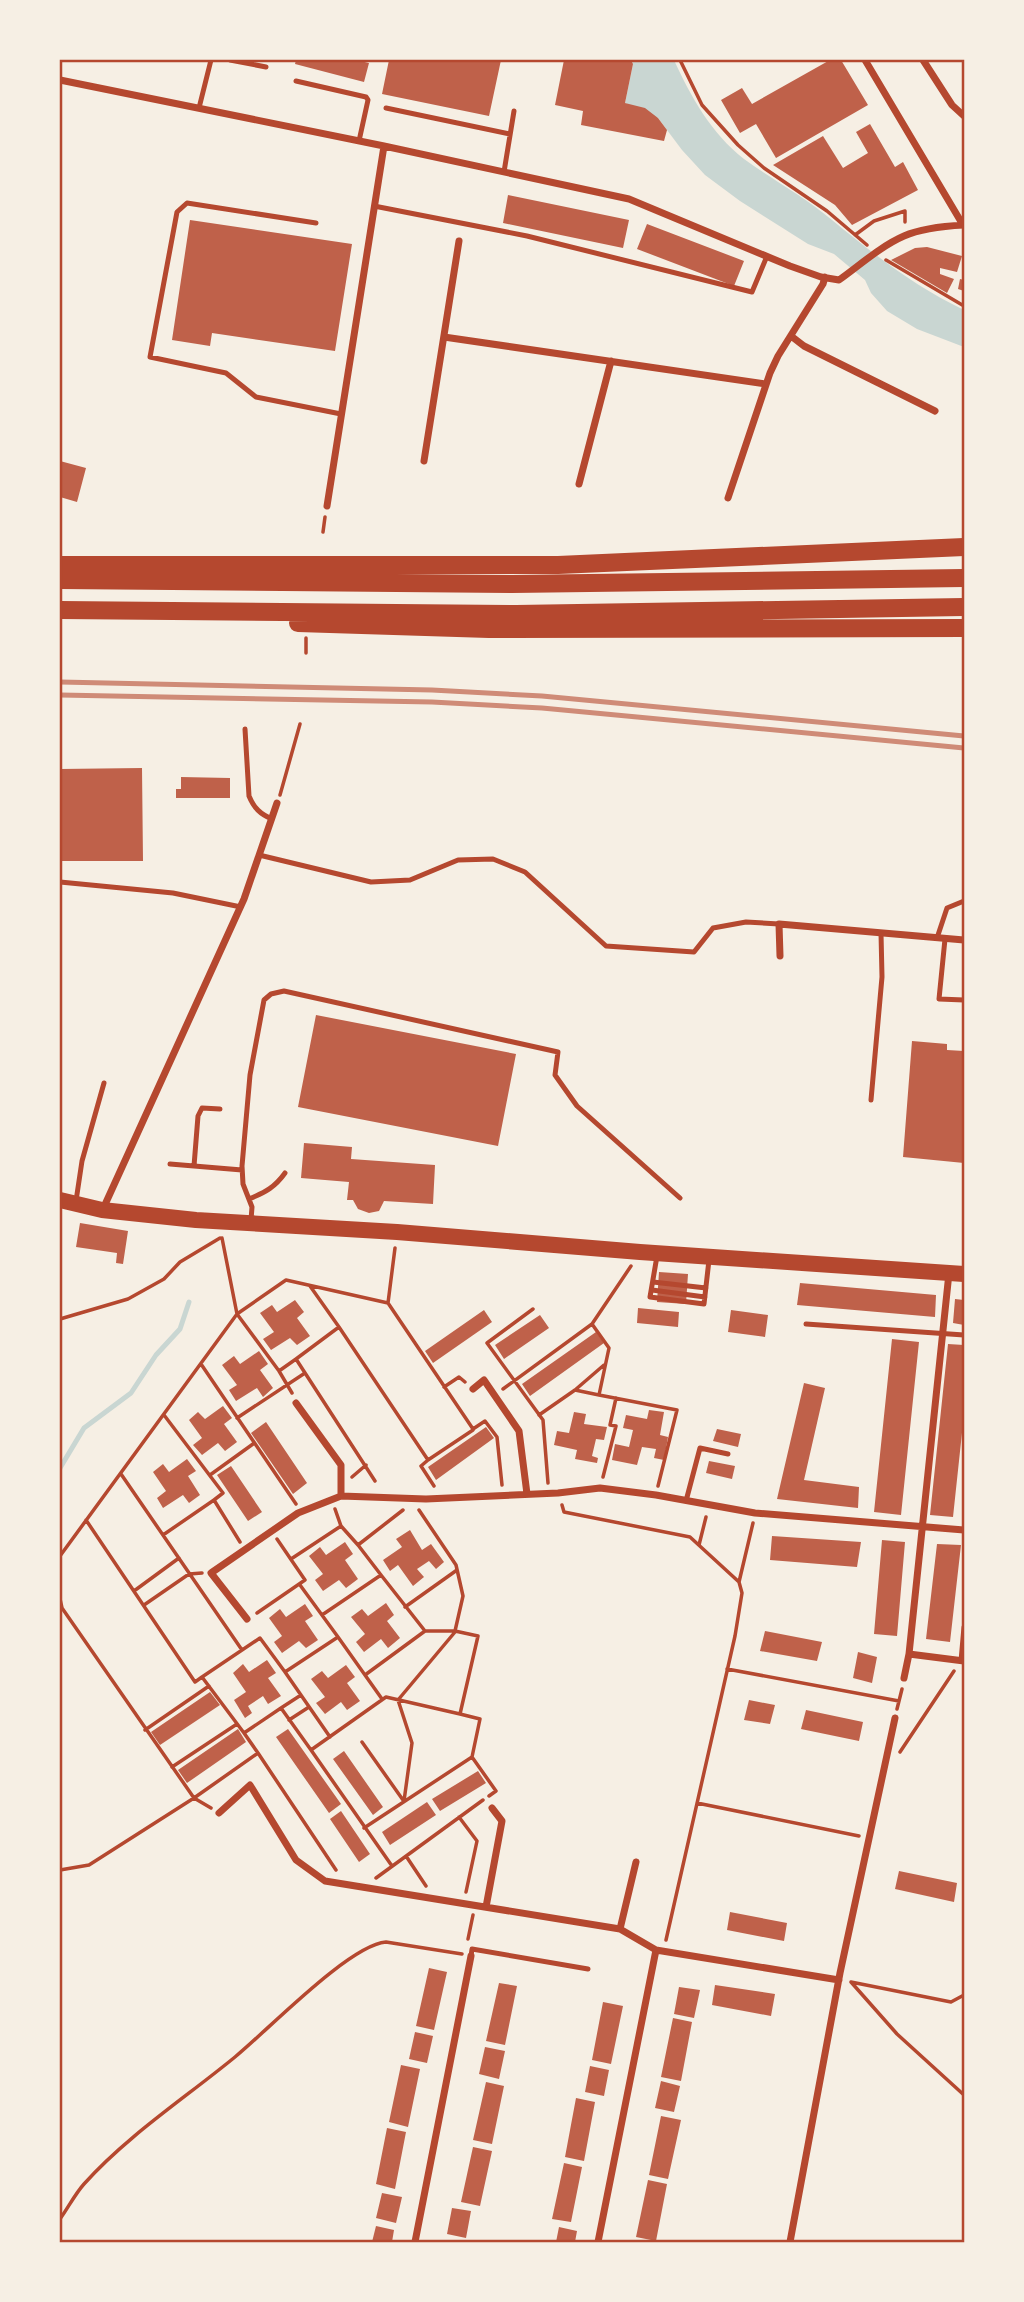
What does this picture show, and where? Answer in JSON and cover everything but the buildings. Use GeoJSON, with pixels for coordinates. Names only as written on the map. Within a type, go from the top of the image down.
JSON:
{"type":"FeatureCollection","features":[{"type":"Feature","properties":{"kind":"highway"},"geometry":{"type":"LineString","coordinates":[[60,565],[558,565],[964,547]]}},
{"type":"Feature","properties":{"kind":"highway"},"geometry":{"type":"LineString","coordinates":[[60,580],[512,584],[964,578]]}},
{"type":"Feature","properties":{"kind":"highway"},"geometry":{"type":"LineString","coordinates":[[60,610],[516,614],[964,607]]}},
{"type":"Feature","properties":{"kind":"highway"},"geometry":{"type":"LineString","coordinates":[[176,611],[266,621],[489,629],[964,628]]}},
{"type":"Feature","properties":{"kind":"main road"},"geometry":{"type":"LineString","coordinates":[[67,1202],[221,1229],[250,1224],[397,1232],[957,1274]]}},
{"type":"Feature","properties":{"kind":"street"},"geometry":{"type":"LineString","coordinates":[[60,80],[384,146],[629,200],[767,256],[839,280],[905,235],[964,225],[868,60]]}},
{"type":"Feature","properties":{"kind":"street"},"geometry":{"type":"LineString","coordinates":[[923,60],[952,105],[964,116]]}},
{"type":"Feature","properties":{"kind":"street"},"geometry":{"type":"LineString","coordinates":[[327,506],[384,146]]}},
{"type":"Feature","properties":{"kind":"street"},"geometry":{"type":"LineString","coordinates":[[424,461],[459,241]]}},
{"type":"Feature","properties":{"kind":"street"},"geometry":{"type":"LineString","coordinates":[[728,498],[778,356],[825,277]]}},
{"type":"Feature","properties":{"kind":"street"},"geometry":{"type":"LineString","coordinates":[[791,336],[804,346],[935,411]]}},
{"type":"Feature","properties":{"kind":"street"},"geometry":{"type":"LineString","coordinates":[[444,337],[766,384]]}},
{"type":"Feature","properties":{"kind":"street"},"geometry":{"type":"LineString","coordinates":[[579,484],[611,361]]}},
{"type":"Feature","properties":{"kind":"street"},"geometry":{"type":"LineString","coordinates":[[103,1210],[241,906],[277,803]]}},
{"type":"Feature","properties":{"kind":"street"},"geometry":{"type":"LineString","coordinates":[[779,956],[779,924],[964,940]]}},
{"type":"Feature","properties":{"kind":"street"},"geometry":{"type":"LineString","coordinates":[[904,1678],[909,1654],[943,1333],[957,1274]]}},
{"type":"Feature","properties":{"kind":"street"},"geometry":{"type":"LineString","coordinates":[[474,1389],[484,1380],[519,1431],[527,1494]]}},
{"type":"Feature","properties":{"kind":"street"},"geometry":{"type":"LineString","coordinates":[[296,1404],[341,1465],[341,1496]]}},
{"type":"Feature","properties":{"kind":"street"},"geometry":{"type":"LineString","coordinates":[[247,1619],[211,1573],[301,1511],[341,1496],[442,1499],[600,1488],[656,1494],[755,1513],[964,1530]]}},
{"type":"Feature","properties":{"kind":"street"},"geometry":{"type":"LineString","coordinates":[[909,1654],[963,1661]]}},
{"type":"Feature","properties":{"kind":"street"},"geometry":{"type":"LineString","coordinates":[[790,2242],[839,1980],[895,1718]]}},
{"type":"Feature","properties":{"kind":"street"},"geometry":{"type":"LineString","coordinates":[[219,1813],[250,1785],[296,1860],[325,1881],[620,1929],[660,1950],[839,1980]]}},
{"type":"Feature","properties":{"kind":"street"},"geometry":{"type":"LineString","coordinates":[[486,1907],[502,1821],[492,1808]]}},
{"type":"Feature","properties":{"kind":"street"},"geometry":{"type":"LineString","coordinates":[[620,1929],[636,1862]]}},
{"type":"Feature","properties":{"kind":"street"},"geometry":{"type":"LineString","coordinates":[[598,2242],[660,1950]]}},
{"type":"Feature","properties":{"kind":"street"},"geometry":{"type":"LineString","coordinates":[[415,2242],[471,1956]]}},
{"type":"Feature","properties":{"kind":"lane"},"geometry":{"type":"LineString","coordinates":[[199,108],[211,60]]}},
{"type":"Feature","properties":{"kind":"lane"},"geometry":{"type":"LineString","coordinates":[[230,60],[266,67]]}},
{"type":"Feature","properties":{"kind":"lane"},"geometry":{"type":"LineString","coordinates":[[296,81],[366,97],[368,100],[359,141]]}},
{"type":"Feature","properties":{"kind":"lane"},"geometry":{"type":"LineString","coordinates":[[386,108],[510,134]]}},
{"type":"Feature","properties":{"kind":"lane"},"geometry":{"type":"LineString","coordinates":[[504,172],[514,111]]}},
{"type":"Feature","properties":{"kind":"lane"},"geometry":{"type":"LineString","coordinates":[[316,223],[187,203],[177,212],[150,356],[226,373],[256,397],[341,414]]}},
{"type":"Feature","properties":{"kind":"lane"},"geometry":{"type":"LineString","coordinates":[[374,206],[527,236],[752,292],[767,256]]}},
{"type":"Feature","properties":{"kind":"lane"},"geometry":{"type":"LineString","coordinates":[[245,729],[249,796],[253,806],[262,815],[272,819]]}},
{"type":"Feature","properties":{"kind":"lane"},"geometry":{"type":"LineString","coordinates":[[259,855],[371,882],[410,880],[458,860],[493,859],[525,872],[607,946],[694,952],[713,928],[746,922],[779,924]]}},
{"type":"Feature","properties":{"kind":"lane"},"geometry":{"type":"LineString","coordinates":[[60,882],[173,893],[241,906]]}},
{"type":"Feature","properties":{"kind":"lane"},"geometry":{"type":"LineString","coordinates":[[964,901],[947,908],[941,938],[939,999],[964,1000]]}},
{"type":"Feature","properties":{"kind":"lane"},"geometry":{"type":"LineString","coordinates":[[871,1100],[882,977],[881,933]]}},
{"type":"Feature","properties":{"kind":"lane"},"geometry":{"type":"LineString","coordinates":[[250,1224],[251,1208],[243,1184],[242,1170],[250,1075],[264,1000],[271,994],[284,991],[558,1052],[555,1075],[577,1106],[680,1198]]}},
{"type":"Feature","properties":{"kind":"lane"},"geometry":{"type":"LineString","coordinates":[[67,1202],[82,1161],[104,1083]]}},
{"type":"Feature","properties":{"kind":"lane"},"geometry":{"type":"LineString","coordinates":[[194,1166],[198,1116],[202,1108],[220,1109]]}},
{"type":"Feature","properties":{"kind":"lane"},"geometry":{"type":"LineString","coordinates":[[170,1164],[242,1170]]}},
{"type":"Feature","properties":{"kind":"lane"},"geometry":{"type":"LineString","coordinates":[[249,1199],[267,1192],[285,1173]]}},
{"type":"Feature","properties":{"kind":"lane"},"geometry":{"type":"LineString","coordinates":[[658,1253],[650,1297],[704,1304],[710,1257]]}},
{"type":"Feature","properties":{"kind":"lane"},"geometry":{"type":"LineString","coordinates":[[653,1283],[706,1288]]}},
{"type":"Feature","properties":{"kind":"lane"},"geometry":{"type":"LineString","coordinates":[[806,1324],[964,1335]]}},
{"type":"Feature","properties":{"kind":"lane"},"geometry":{"type":"LineString","coordinates":[[686,1501],[700,1448],[728,1454]]}},
{"type":"Feature","properties":{"kind":"lane"},"geometry":{"type":"LineString","coordinates":[[963,1661],[964,1627]]}},
{"type":"Feature","properties":{"kind":"lane"},"geometry":{"type":"LineString","coordinates":[[471,1956],[472,1949],[588,1969]]}},
{"type":"Feature","properties":{"kind":"path"},"geometry":{"type":"LineString","coordinates":[[680,60],[702,105],[738,145],[764,168],[827,211],[879,253],[934,290],[964,306]]}},
{"type":"Feature","properties":{"kind":"path"},"geometry":{"type":"LineString","coordinates":[[855,235],[874,221],[905,211],[905,235]]}},
{"type":"Feature","properties":{"kind":"path"},"geometry":{"type":"LineString","coordinates":[[306,633],[306,653]]}},
{"type":"Feature","properties":{"kind":"path"},"geometry":{"type":"LineString","coordinates":[[277,803],[300,724]]}},
{"type":"Feature","properties":{"kind":"path"},"geometry":{"type":"LineString","coordinates":[[60,1319],[128,1299],[164,1279],[180,1262],[221,1229],[237,1314],[288,1384],[296,1404]]}},
{"type":"Feature","properties":{"kind":"path"},"geometry":{"type":"LineString","coordinates":[[397,1232],[388,1303],[473,1429]]}},
{"type":"Feature","properties":{"kind":"path"},"geometry":{"type":"LineString","coordinates":[[495,1395],[592,1324],[627,1271]]}},
{"type":"Feature","properties":{"kind":"path"},"geometry":{"type":"LineString","coordinates":[[60,1556],[237,1314],[286,1280],[388,1303]]}},
{"type":"Feature","properties":{"kind":"path"},"geometry":{"type":"LineString","coordinates":[[309,1285],[428,1460]]}},
{"type":"Feature","properties":{"kind":"path"},"geometry":{"type":"LineString","coordinates":[[533,1310],[487,1343],[543,1420],[549,1493]]}},
{"type":"Feature","properties":{"kind":"path"},"geometry":{"type":"LineString","coordinates":[[592,1324],[609,1348],[599,1395]]}},
{"type":"Feature","properties":{"kind":"path"},"geometry":{"type":"LineString","coordinates":[[279,1371],[339,1327]]}},
{"type":"Feature","properties":{"kind":"path"},"geometry":{"type":"LineString","coordinates":[[296,1359],[375,1481]]}},
{"type":"Feature","properties":{"kind":"path"},"geometry":{"type":"LineString","coordinates":[[201,1364],[301,1511]]}},
{"type":"Feature","properties":{"kind":"path"},"geometry":{"type":"LineString","coordinates":[[539,1415],[575,1390],[605,1364]]}},
{"type":"Feature","properties":{"kind":"path"},"geometry":{"type":"LineString","coordinates":[[237,1418],[305,1373]]}},
{"type":"Feature","properties":{"kind":"path"},"geometry":{"type":"LineString","coordinates":[[444,1387],[460,1377],[474,1389]]}},
{"type":"Feature","properties":{"kind":"path"},"geometry":{"type":"LineString","coordinates":[[575,1390],[677,1410],[656,1494]]}},
{"type":"Feature","properties":{"kind":"path"},"geometry":{"type":"LineString","coordinates":[[600,1488],[615,1426],[610,1425],[616,1398]]}},
{"type":"Feature","properties":{"kind":"path"},"geometry":{"type":"LineString","coordinates":[[163,1535],[223,1493],[164,1415]]}},
{"type":"Feature","properties":{"kind":"path"},"geometry":{"type":"LineString","coordinates":[[442,1499],[421,1466],[485,1421],[497,1437],[503,1495]]}},
{"type":"Feature","properties":{"kind":"path"},"geometry":{"type":"LineString","coordinates":[[210,1475],[254,1443]]}},
{"type":"Feature","properties":{"kind":"path"},"geometry":{"type":"LineString","coordinates":[[121,1474],[242,1650]]}},
{"type":"Feature","properties":{"kind":"path"},"geometry":{"type":"LineString","coordinates":[[558,1493],[564,1512],[690,1537],[739,1582]]}},
{"type":"Feature","properties":{"kind":"path"},"geometry":{"type":"LineString","coordinates":[[398,1700],[455,1631],[463,1596],[456,1565],[411,1499]]}},
{"type":"Feature","properties":{"kind":"path"},"geometry":{"type":"LineString","coordinates":[[214,1500],[245,1549]]}},
{"type":"Feature","properties":{"kind":"path"},"geometry":{"type":"LineString","coordinates":[[330,1500],[341,1526],[425,1631]]}},
{"type":"Feature","properties":{"kind":"path"},"geometry":{"type":"LineString","coordinates":[[699,1545],[709,1506]]}},
{"type":"Feature","properties":{"kind":"path"},"geometry":{"type":"LineString","coordinates":[[358,1545],[403,1510],[419,1510]]}},
{"type":"Feature","properties":{"kind":"path"},"geometry":{"type":"LineString","coordinates":[[660,1950],[727,1669],[742,1593],[739,1582],[755,1513]]}},
{"type":"Feature","properties":{"kind":"path"},"geometry":{"type":"LineString","coordinates":[[86,1520],[195,1682],[260,1638],[330,1737]]}},
{"type":"Feature","properties":{"kind":"path"},"geometry":{"type":"LineString","coordinates":[[291,1559],[341,1526]]}},
{"type":"Feature","properties":{"kind":"path"},"geometry":{"type":"LineString","coordinates":[[229,1631],[305,1580],[271,1531]]}},
{"type":"Feature","properties":{"kind":"path"},"geometry":{"type":"LineString","coordinates":[[134,1591],[179,1558]]}},
{"type":"Feature","properties":{"kind":"path"},"geometry":{"type":"LineString","coordinates":[[405,1607],[457,1570]]}},
{"type":"Feature","properties":{"kind":"path"},"geometry":{"type":"LineString","coordinates":[[144,1605],[189,1574],[211,1573]]}},
{"type":"Feature","properties":{"kind":"path"},"geometry":{"type":"LineString","coordinates":[[322,1615],[381,1575]]}},
{"type":"Feature","properties":{"kind":"path"},"geometry":{"type":"LineString","coordinates":[[300,1584],[383,1700]]}},
{"type":"Feature","properties":{"kind":"path"},"geometry":{"type":"LineString","coordinates":[[60,1599],[62,1608],[194,1798],[219,1813]]}},
{"type":"Feature","properties":{"kind":"path"},"geometry":{"type":"LineString","coordinates":[[365,1675],[425,1631],[455,1631],[478,1636],[460,1714]]}},
{"type":"Feature","properties":{"kind":"path"},"geometry":{"type":"LineString","coordinates":[[285,1672],[338,1637]]}},
{"type":"Feature","properties":{"kind":"path"},"geometry":{"type":"LineString","coordinates":[[882,1779],[963,1661]]}},
{"type":"Feature","properties":{"kind":"path"},"geometry":{"type":"LineString","coordinates":[[727,1669],[899,1701]]}},
{"type":"Feature","properties":{"kind":"path"},"geometry":{"type":"LineString","coordinates":[[202,1677],[258,1753],[346,1885]]}},
{"type":"Feature","properties":{"kind":"path"},"geometry":{"type":"LineString","coordinates":[[895,1718],[904,1678]]}},
{"type":"Feature","properties":{"kind":"path"},"geometry":{"type":"LineString","coordinates":[[145,1730],[209,1686]]}},
{"type":"Feature","properties":{"kind":"path"},"geometry":{"type":"LineString","coordinates":[[244,1733],[301,1695]]}},
{"type":"Feature","properties":{"kind":"path"},"geometry":{"type":"LineString","coordinates":[[312,1750],[386,1697],[480,1719],[472,1757],[364,1828]]}},
{"type":"Feature","properties":{"kind":"path"},"geometry":{"type":"LineString","coordinates":[[398,1700],[412,1743],[404,1801]]}},
{"type":"Feature","properties":{"kind":"path"},"geometry":{"type":"LineString","coordinates":[[289,1720],[309,1707]]}},
{"type":"Feature","properties":{"kind":"path"},"geometry":{"type":"LineString","coordinates":[[281,1708],[392,1866]]}},
{"type":"Feature","properties":{"kind":"path"},"geometry":{"type":"LineString","coordinates":[[172,1767],[237,1724]]}},
{"type":"Feature","properties":{"kind":"path"},"geometry":{"type":"LineString","coordinates":[[362,1742],[404,1801]]}},
{"type":"Feature","properties":{"kind":"path"},"geometry":{"type":"LineString","coordinates":[[60,1870],[89,1865],[194,1798],[258,1753]]}},
{"type":"Feature","properties":{"kind":"path"},"geometry":{"type":"LineString","coordinates":[[373,1890],[375,1878],[496,1791],[472,1757]]}},
{"type":"Feature","properties":{"kind":"path"},"geometry":{"type":"LineString","coordinates":[[697,1803],[869,1838]]}},
{"type":"Feature","properties":{"kind":"path"},"geometry":{"type":"LineString","coordinates":[[459,1817],[477,1841],[464,1904]]}},
{"type":"Feature","properties":{"kind":"path"},"geometry":{"type":"LineString","coordinates":[[406,1856],[426,1885],[423,1898]]}},
{"type":"Feature","properties":{"kind":"path"},"geometry":{"type":"LineString","coordinates":[[467,1942],[475,1906]]}},
{"type":"Feature","properties":{"kind":"path"},"geometry":{"type":"LineString","coordinates":[[60,2219],[84,2185],[148,2125],[237,2056],[339,1966],[374,1943],[386,1942],[471,1956]]}},
{"type":"Feature","properties":{"kind":"path"},"geometry":{"type":"LineString","coordinates":[[839,1980],[951,2002],[964,1995]]}},
{"type":"Feature","properties":{"kind":"path"},"geometry":{"type":"LineString","coordinates":[[851,1982],[897,2034],[964,2095]]}},
{"type":"Feature","properties":{"kind":"shaded area"},"geometry":{"type":"Polygon","coordinates":[[[631,60],[674,60],[703,114],[732,149],[811,204],[896,269],[928,291],[964,310],[964,347],[917,329],[887,311],[871,293],[865,280],[834,254],[808,244],[740,201],[705,175],[658,118],[625,103],[633,64],[631,60]]]}},
{"type":"Feature","properties":{"kind":"waterway"},"geometry":{"type":"LineString","coordinates":[[60,1468],[84,1428],[131,1393],[156,1355],[180,1329],[189,1302]]}},
{"type":"Feature","properties":{"kind":"railway"},"geometry":{"type":"LineString","coordinates":[[60,682],[432,690],[542,696],[964,736]]}},
{"type":"Feature","properties":{"kind":"railway"},"geometry":{"type":"LineString","coordinates":[[60,695],[432,702],[542,708],[964,748]]}}]}
